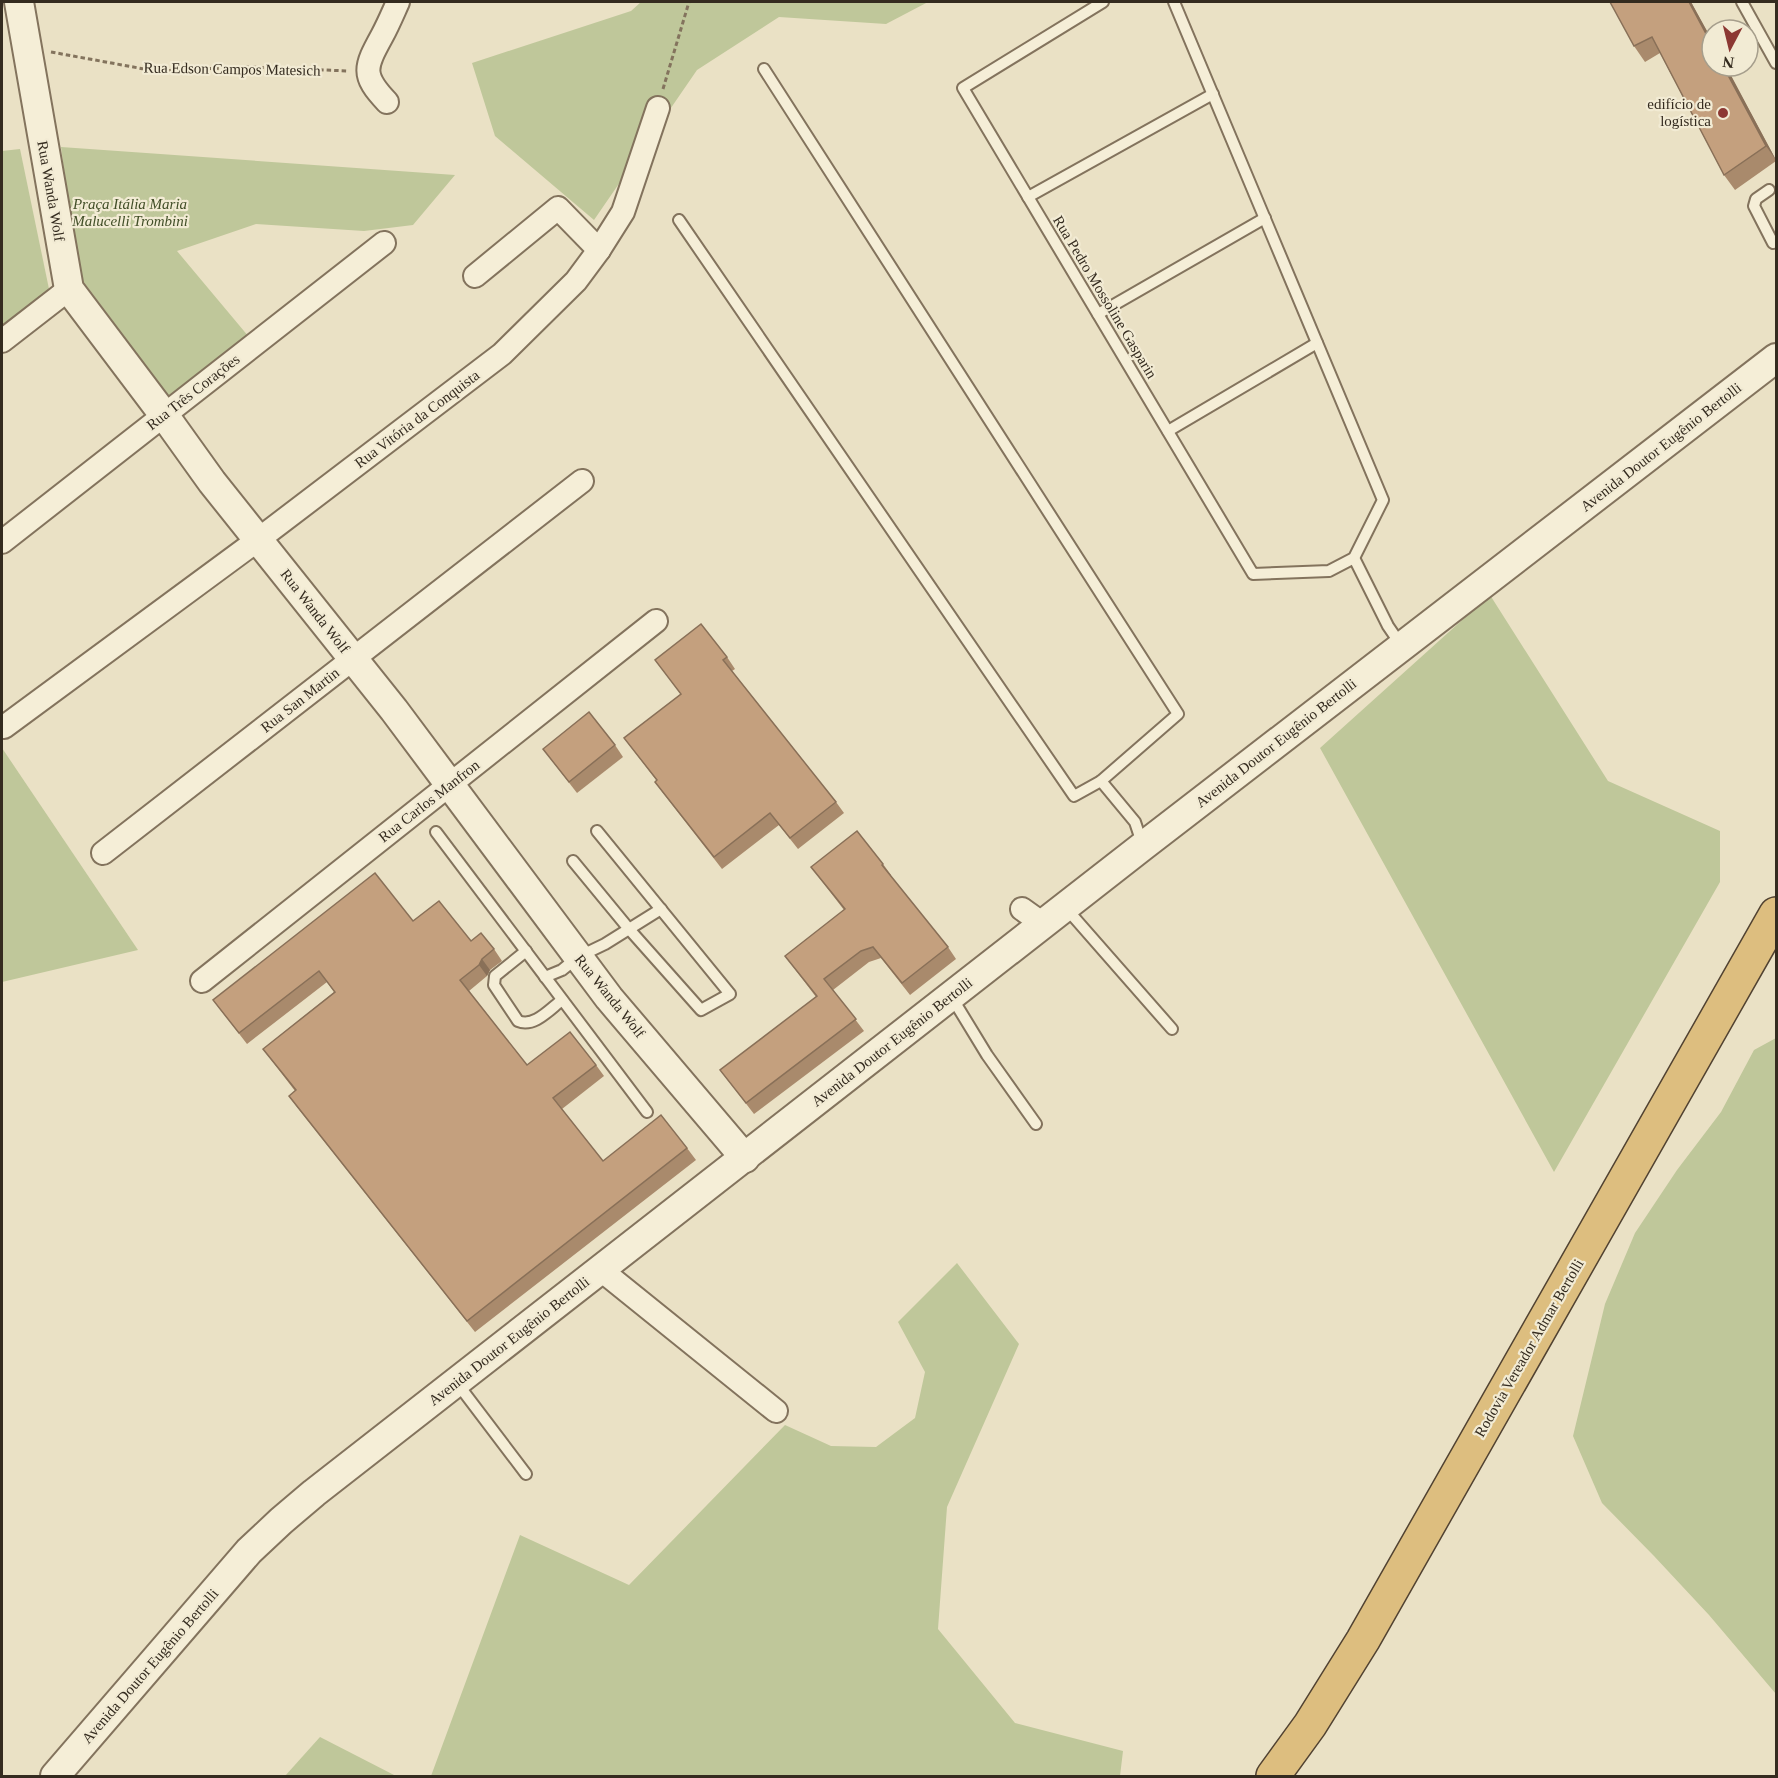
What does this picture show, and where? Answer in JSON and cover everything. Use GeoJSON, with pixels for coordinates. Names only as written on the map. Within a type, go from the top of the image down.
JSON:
{"type":"FeatureCollection","features":[{"type":"Feature","properties":{"kind":"highway","name":"Rodovia Vereador Admar Bertolli"},"geometry":{"type":"LineString","coordinates":[[1273,1776],[1310,1725],[1363,1640],[1776,914]]}},
{"type":"Feature","properties":{"kind":"street","name":"Rua Wanda Wolf"},"geometry":{"type":"LineString","coordinates":[[19,2],[69,289],[212,482],[394,710],[609,998],[745,1158]]}},
{"type":"Feature","properties":{"kind":"street"},"geometry":{"type":"LineString","coordinates":[[387,102],[373,88],[368,72],[370,57],[398,2]]}},
{"type":"Feature","properties":{"kind":"street","name":"Rua Vitória da Conquista"},"geometry":{"type":"LineString","coordinates":[[4,727],[259,539],[502,354],[576,281],[599,250],[623,212],[658,108]]}},
{"type":"Feature","properties":{"kind":"street"},"geometry":{"type":"LineString","coordinates":[[475,276],[558,208],[599,250]]}},
{"type":"Feature","properties":{"kind":"street","name":"Rua Três Corações"},"geometry":{"type":"LineString","coordinates":[[2,542],[384,243]]}},
{"type":"Feature","properties":{"kind":"street"},"geometry":{"type":"LineString","coordinates":[[2,341],[69,289]]}},
{"type":"Feature","properties":{"kind":"street","name":"Avenida Doutor Eugênio Bertolli"},"geometry":{"type":"LineString","coordinates":[[55,1776],[257,1544],[314,1493],[951,996],[1043,914],[1143,846],[1776,358]]}},
{"type":"Feature","properties":{"kind":"street","name":"Rua San Martin"},"geometry":{"type":"LineString","coordinates":[[103,853],[582,481]]}},
{"type":"Feature","properties":{"kind":"street","name":"Rua Carlos Manfron"},"geometry":{"type":"LineString","coordinates":[[202,981],[657,621]]}},
{"type":"Feature","properties":{"kind":"street"},"geometry":{"type":"LineString","coordinates":[[601,1270],[776,1411]]}},
{"type":"Feature","properties":{"kind":"lane","name":"Rua Pedro Mossoline Gasparin"},"geometry":{"type":"LineString","coordinates":[[1104,2],[963,88],[1253,574],[1329,571],[1354,558]]}},
{"type":"Feature","properties":{"kind":"lane"},"geometry":{"type":"LineString","coordinates":[[1174,2],[1383,500],[1354,558],[1388,626],[1402,646]]}},
{"type":"Feature","properties":{"kind":"lane"},"geometry":{"type":"LineString","coordinates":[[1742,2],[1776,63]]}},
{"type":"Feature","properties":{"kind":"lane"},"geometry":{"type":"LineString","coordinates":[[679,220],[1074,796],[1101,781],[1178,714],[764,69]]}},
{"type":"Feature","properties":{"kind":"lane"},"geometry":{"type":"LineString","coordinates":[[1028,197],[1213,94]]}},
{"type":"Feature","properties":{"kind":"lane"},"geometry":{"type":"LineString","coordinates":[[1769,190],[1756,199],[1754,206],[1773,243]]}},
{"type":"Feature","properties":{"kind":"lane"},"geometry":{"type":"LineString","coordinates":[[1098,314],[1265,218]]}},
{"type":"Feature","properties":{"kind":"lane"},"geometry":{"type":"LineString","coordinates":[[1168,431],[1317,343]]}},
{"type":"Feature","properties":{"kind":"lane"},"geometry":{"type":"LineString","coordinates":[[1101,781],[1135,822],[1143,846]]}},
{"type":"Feature","properties":{"kind":"lane"},"geometry":{"type":"LineString","coordinates":[[573,861],[628,929],[701,1010],[730,994],[597,831]]}},
{"type":"Feature","properties":{"kind":"lane"},"geometry":{"type":"LineString","coordinates":[[436,832],[647,1112]]}},
{"type":"Feature","properties":{"kind":"lane"},"geometry":{"type":"LineString","coordinates":[[545,977],[562,970],[578,957],[605,944],[661,909]]}},
{"type":"Feature","properties":{"kind":"lane"},"geometry":{"type":"LineString","coordinates":[[1043,914],[1172,1029]]}},
{"type":"Feature","properties":{"kind":"lane"},"geometry":{"type":"LineString","coordinates":[[526,951],[495,976],[494,985],[518,1021],[524,1024],[531,1023],[562,1000]]}},
{"type":"Feature","properties":{"kind":"lane"},"geometry":{"type":"LineString","coordinates":[[951,996],[987,1054],[1036,1124]]}},
{"type":"Feature","properties":{"kind":"lane"},"geometry":{"type":"LineString","coordinates":[[456,1383],[526,1474]]}},
{"type":"Feature","properties":{"kind":"path"},"geometry":{"type":"LineString","coordinates":[[658,108],[689,2]]}},
{"type":"Feature","properties":{"kind":"path","name":"Rua Edson Campos Matesich"},"geometry":{"type":"LineString","coordinates":[[26,47],[155,71],[249,67],[368,72]]}},
{"type":"Feature","properties":{"kind":"green space"},"geometry":{"type":"Polygon","coordinates":[[[641,2],[928,2],[886,24],[779,17],[697,70],[594,220],[495,136],[472,63],[631,11],[641,2]]]}},
{"type":"Feature","properties":{"kind":"green space","name":"Praça Itália Maria Malucelli Trombini"},"geometry":{"type":"Polygon","coordinates":[[[61,147],[455,175],[413,225],[364,231],[256,224],[177,251],[249,337],[171,399],[77,273],[61,147]]]}},
{"type":"Feature","properties":{"kind":"green space"},"geometry":{"type":"Polygon","coordinates":[[[20,149],[49,289],[2,326],[2,151],[20,149]]]}},
{"type":"Feature","properties":{"kind":"green space"},"geometry":{"type":"Polygon","coordinates":[[[1490,595],[1608,781],[1720,831],[1720,882],[1554,1172],[1320,748],[1490,595]]]}},
{"type":"Feature","properties":{"kind":"green space"},"geometry":{"type":"Polygon","coordinates":[[[2,748],[138,950],[2,982],[2,748]]]}},
{"type":"Feature","properties":{"kind":"green space"},"geometry":{"type":"Polygon","coordinates":[[[1776,1038],[1776,1694],[1709,1615],[1602,1503],[1573,1436],[1605,1304],[1635,1233],[1677,1170],[1721,1112],[1754,1050],[1776,1038]]]}},
{"type":"Feature","properties":{"kind":"green space"},"geometry":{"type":"Polygon","coordinates":[[[957,1263],[1019,1344],[947,1507],[938,1629],[1015,1723],[1123,1751],[1120,1776],[431,1776],[520,1535],[629,1585],[785,1425],[831,1446],[876,1447],[915,1418],[925,1372],[898,1322],[957,1263]]]}},
{"type":"Feature","properties":{"kind":"green space"},"geometry":{"type":"Polygon","coordinates":[[[320,1737],[396,1776],[285,1776],[320,1737]]]}},
{"type":"Feature","properties":{"kind":"building"},"geometry":{"type":"Polygon","coordinates":[[[1610,2],[1689,2],[1700,23],[1700,78],[1729,78],[1766,146],[1724,175],[1652,37],[1634,46],[1610,2]]]}},
{"type":"Feature","properties":{"kind":"building"},"geometry":{"type":"Polygon","coordinates":[[[701,624],[727,657],[723,660],[836,802],[790,838],[770,813],[714,857],[655,782],[657,780],[624,738],[681,694],[655,660],[701,624]]]}},
{"type":"Feature","properties":{"kind":"building"},"geometry":{"type":"Polygon","coordinates":[[[589,712],[615,745],[569,782],[543,749],[589,712]]]}},
{"type":"Feature","properties":{"kind":"building"},"geometry":{"type":"Polygon","coordinates":[[[857,831],[948,947],[902,983],[873,947],[861,951],[824,979],[856,1019],[746,1103],[720,1070],[817,996],[785,956],[845,909],[811,867],[857,831]]]}},
{"type":"Feature","properties":{"kind":"building"},"geometry":{"type":"Polygon","coordinates":[[[375,873],[413,921],[439,901],[471,941],[481,933],[494,949],[460,980],[527,1065],[570,1032],[596,1065],[553,1098],[603,1161],[661,1115],[687,1148],[467,1321],[289,1096],[296,1090],[263,1049],[335,992],[319,971],[239,1033],[213,1000],[375,873]]]}},
{"type":"Feature","properties":{"kind":"place","name":"edifício de logística"},"geometry":{"type":"Point","coordinates":[1723,113]}}]}
